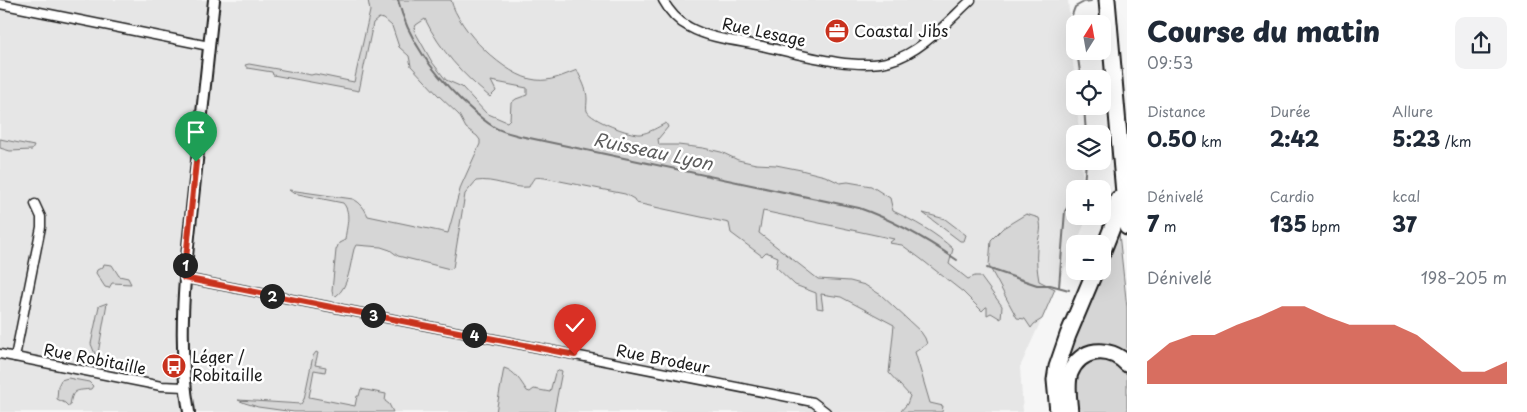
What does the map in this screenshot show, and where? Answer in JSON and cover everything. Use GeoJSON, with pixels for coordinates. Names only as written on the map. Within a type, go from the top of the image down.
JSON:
{"type":"FeatureCollection","features":[{"type":"Feature","properties":{"kind":"highway"},"geometry":{"type":"LineString","coordinates":[[1107,0],[1127,227]]}},
{"type":"Feature","properties":{"kind":"highway"},"geometry":{"type":"LineString","coordinates":[[1117,0],[1127,108]]}},
{"type":"Feature","properties":{"kind":"highway"},"geometry":{"type":"LineString","coordinates":[[1109,235],[1116,215],[1120,150]]}},
{"type":"Feature","properties":{"kind":"highway"},"geometry":{"type":"LineString","coordinates":[[1058,412],[1055,380],[1057,367],[1091,280]]}},
{"type":"Feature","properties":{"kind":"highway"},"geometry":{"type":"LineString","coordinates":[[1070,412],[1068,390],[1070,374],[1075,364],[1084,356],[1104,351],[1112,353],[1127,364]]}},
{"type":"Feature","properties":{"kind":"street"},"geometry":{"type":"LineString","coordinates":[[189,412],[185,387],[184,278],[214,0]]}},
{"type":"Feature","properties":{"kind":"street","name":"Rue Lesage"},"geometry":{"type":"LineString","coordinates":[[663,0],[668,9],[682,23],[702,33],[828,60],[870,64],[891,61],[918,47],[971,0]]}},
{"type":"Feature","properties":{"kind":"street"},"geometry":{"type":"LineString","coordinates":[[0,4],[209,46]]}},
{"type":"Feature","properties":{"kind":"street"},"geometry":{"type":"LineString","coordinates":[[15,357],[41,227],[41,216],[35,204]]}},
{"type":"Feature","properties":{"kind":"street","name":"Rue Brodeur"},"geometry":{"type":"LineString","coordinates":[[184,278],[813,402],[826,412]]}},
{"type":"Feature","properties":{"kind":"street","name":"Rue Robitaille"},"geometry":{"type":"LineString","coordinates":[[0,354],[158,386],[185,387]]}},
{"type":"Feature","properties":{"kind":"shaded area"},"geometry":{"type":"Polygon","coordinates":[[[0,0],[1068,0],[1069,15],[1066,15],[1066,60],[1073,60],[1074,70],[1066,70],[1066,115],[1078,115],[1078,125],[1066,125],[1066,170],[1082,170],[1082,180],[1066,180],[1066,225],[1084,225],[1080,235],[1066,235],[1066,265],[1020,367],[1023,412],[0,412],[0,0]]]}},
{"type":"Feature","properties":{"kind":"shaded area"},"geometry":{"type":"Polygon","coordinates":[[[368,0],[451,0],[455,12],[484,50],[511,70],[524,77],[546,80],[577,70],[586,92],[587,111],[596,119],[611,126],[640,134],[666,123],[668,127],[658,139],[659,145],[703,148],[721,152],[738,160],[801,170],[825,176],[840,183],[848,182],[871,186],[890,198],[893,211],[924,228],[953,249],[949,264],[968,279],[980,276],[1002,306],[1001,319],[991,313],[987,315],[987,307],[982,311],[963,292],[902,245],[889,243],[894,239],[763,211],[759,233],[818,279],[850,281],[865,285],[881,295],[921,332],[927,344],[915,352],[930,403],[943,406],[942,412],[900,412],[907,404],[910,396],[889,373],[894,325],[841,297],[821,294],[823,309],[817,308],[816,293],[795,285],[776,267],[778,257],[766,252],[762,256],[731,233],[729,223],[636,203],[634,199],[625,194],[539,177],[534,179],[529,187],[483,180],[476,181],[465,194],[453,268],[450,269],[398,256],[390,250],[381,247],[356,245],[344,287],[336,296],[333,295],[336,250],[339,243],[345,240],[348,216],[346,207],[343,203],[293,193],[289,190],[353,199],[362,206],[368,216],[448,233],[461,186],[480,144],[480,140],[466,128],[459,115],[411,66],[409,56],[399,47],[392,26],[384,19],[379,18],[373,23],[359,91],[273,75],[272,72],[247,68],[245,65],[249,64],[311,75],[315,74],[354,82],[370,11],[368,0]],[[425,19],[416,25],[414,30],[432,62],[446,80],[462,87],[486,113],[507,122],[510,119],[511,103],[527,95],[527,88],[491,81],[496,91],[490,97],[445,52],[425,19]]]}},
{"type":"Feature","properties":{"kind":"shaded area"},"geometry":{"type":"Polygon","coordinates":[[[0,139],[34,146],[32,150],[10,151],[0,148],[0,139]]]}},
{"type":"Feature","properties":{"kind":"shaded area"},"geometry":{"type":"Polygon","coordinates":[[[923,213],[945,219],[966,235],[964,241],[960,241],[923,213]]]}},
{"type":"Feature","properties":{"kind":"shaded area"},"geometry":{"type":"Polygon","coordinates":[[[1026,214],[1039,218],[1040,223],[1037,257],[1039,281],[1055,289],[1042,319],[1031,328],[1025,319],[1017,318],[989,266],[991,240],[1003,228],[1026,214]]]}},
{"type":"Feature","properties":{"kind":"shaded area"},"geometry":{"type":"Polygon","coordinates":[[[1118,224],[1127,308],[1127,357],[1101,346],[1062,369],[1095,280],[1111,280],[1111,241],[1118,224]]]}},
{"type":"Feature","properties":{"kind":"shaded area"},"geometry":{"type":"Polygon","coordinates":[[[104,264],[112,265],[119,276],[128,278],[131,284],[112,283],[109,288],[105,287],[96,273],[104,264]]]}},
{"type":"Feature","properties":{"kind":"shaded area"},"geometry":{"type":"Polygon","coordinates":[[[107,303],[97,359],[91,344],[99,306],[107,303]]]}},
{"type":"Feature","properties":{"kind":"shaded area"},"geometry":{"type":"Polygon","coordinates":[[[316,352],[318,353],[315,365],[326,367],[325,372],[314,370],[309,397],[355,406],[361,389],[386,394],[385,401],[393,412],[294,412],[258,407],[238,400],[301,404],[304,399],[313,356],[316,352]]]}},
{"type":"Feature","properties":{"kind":"shaded area"},"geometry":{"type":"Polygon","coordinates":[[[1092,357],[1122,363],[1127,372],[1127,412],[1076,412],[1073,383],[1077,370],[1092,357]]]}},
{"type":"Feature","properties":{"kind":"shaded area"},"geometry":{"type":"Polygon","coordinates":[[[504,368],[515,374],[527,391],[530,392],[534,389],[550,392],[555,373],[560,370],[562,371],[554,412],[496,412],[504,368]]]}},
{"type":"Feature","properties":{"kind":"shaded area"},"geometry":{"type":"Polygon","coordinates":[[[68,378],[89,382],[93,386],[91,389],[74,393],[70,406],[57,399],[58,386],[61,380],[68,378]]]}},
{"type":"Feature","properties":{"kind":"waterway","name":"Ruisseau Lyon"},"geometry":{"type":"LineString","coordinates":[[398,0],[408,29],[431,67],[461,100],[497,129],[520,136],[859,208],[885,218],[910,231],[957,260]]}},
{"type":"Feature","properties":{"kind":"waterway"},"geometry":{"type":"LineString","coordinates":[[1072,15],[1075,7],[1084,2],[1091,1]]}},
{"type":"Feature","properties":{"kind":"waterway"},"geometry":{"type":"LineString","coordinates":[[1078,60],[1080,70]]}},
{"type":"Feature","properties":{"kind":"waterway"},"geometry":{"type":"LineString","coordinates":[[1085,115],[1085,125]]}},
{"type":"Feature","properties":{"kind":"waterway"},"geometry":{"type":"LineString","coordinates":[[1084,180],[1085,170]]}},
{"type":"Feature","properties":{"kind":"waterway"},"geometry":{"type":"LineString","coordinates":[[1059,287],[1066,210]]}},
{"type":"Feature","properties":{"kind":"waterway","name":"Ruisseau Lyon"},"geometry":{"type":"LineString","coordinates":[[987,268],[1037,285],[1050,285],[1069,290]]}},
{"type":"Feature","properties":{"kind":"place","name":"Coastal Jibs"},"geometry":{"type":"Point","coordinates":[837,31]}},
{"type":"Feature","properties":{"kind":"place","name":"Léger / Robitaille"},"geometry":{"type":"Point","coordinates":[174,366]}},
{"type":"Feature","properties":{"kind":"route"},"geometry":{"type":"LineString","coordinates":[[196,162],[184,278],[575,355]]}}]}
